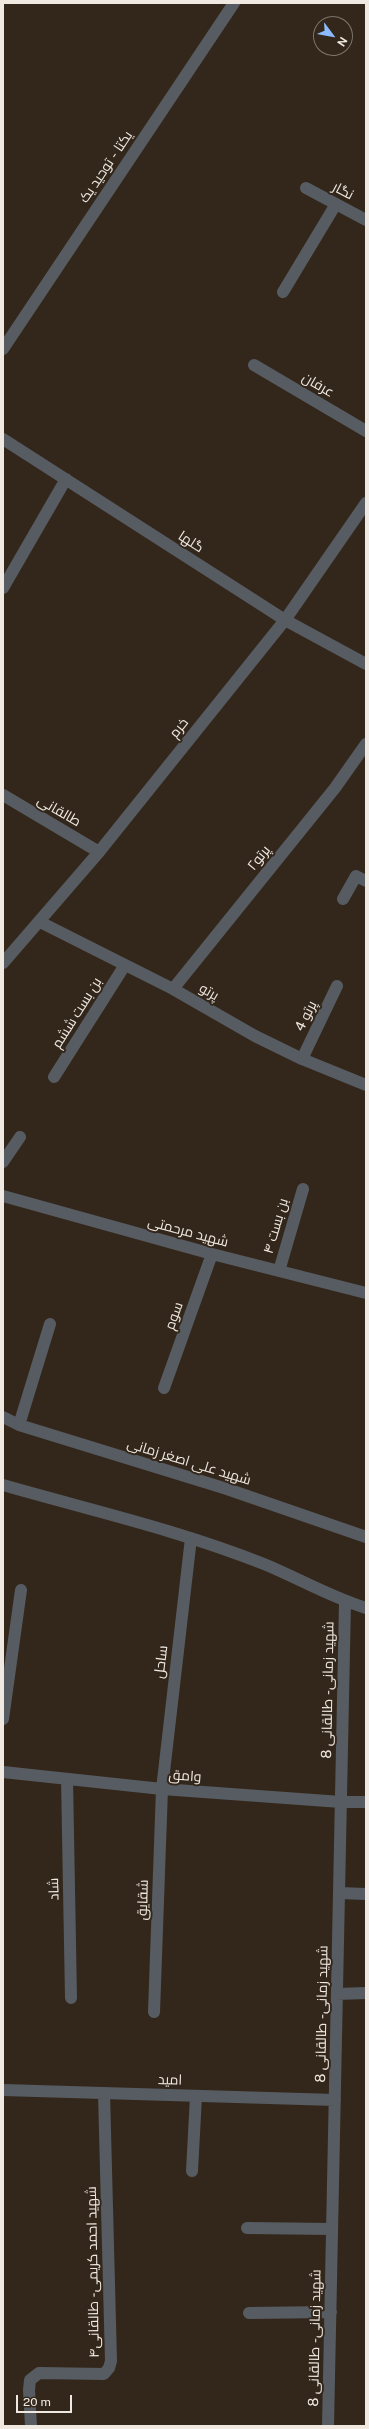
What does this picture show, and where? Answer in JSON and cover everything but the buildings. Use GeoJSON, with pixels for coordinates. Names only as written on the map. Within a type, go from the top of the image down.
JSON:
{"type":"FeatureCollection","features":[{"type":"Feature","properties":{"kind":"street","name":"یکتا - توحید یک"},"geometry":{"type":"LineString","coordinates":[[3,349],[234,3]]}},
{"type":"Feature","properties":{"kind":"street","name":"نگار"},"geometry":{"type":"LineString","coordinates":[[306,188],[366,220]]}},
{"type":"Feature","properties":{"kind":"street"},"geometry":{"type":"LineString","coordinates":[[283,292],[336,204]]}},
{"type":"Feature","properties":{"kind":"street","name":"عرفان"},"geometry":{"type":"LineString","coordinates":[[254,365],[366,431]]}},
{"type":"Feature","properties":{"kind":"street","name":"گلها"},"geometry":{"type":"LineString","coordinates":[[3,439],[285,620],[366,664]]}},
{"type":"Feature","properties":{"kind":"street"},"geometry":{"type":"LineString","coordinates":[[3,588],[66,479]]}},
{"type":"Feature","properties":{"kind":"street","name":"خرم"},"geometry":{"type":"LineString","coordinates":[[3,963],[99,852],[285,620],[362,518],[366,503]]}},
{"type":"Feature","properties":{"kind":"street","name":"پرتو۲"},"geometry":{"type":"LineString","coordinates":[[173,989],[335,788],[366,744]]}},
{"type":"Feature","properties":{"kind":"street","name":"طالقانی"},"geometry":{"type":"LineString","coordinates":[[3,795],[99,852]]}},
{"type":"Feature","properties":{"kind":"street"},"geometry":{"type":"LineString","coordinates":[[343,899],[356,876],[366,881]]}},
{"type":"Feature","properties":{"kind":"street","name":"پرتو"},"geometry":{"type":"LineString","coordinates":[[40,922],[173,989],[255,1036],[302,1059],[366,1085]]}},
{"type":"Feature","properties":{"kind":"street","name":"بن بست ششم"},"geometry":{"type":"LineString","coordinates":[[54,1077],[125,965]]}},
{"type":"Feature","properties":{"kind":"street","name":"پرتو 4"},"geometry":{"type":"LineString","coordinates":[[302,1059],[337,986]]}},
{"type":"Feature","properties":{"kind":"street"},"geometry":{"type":"LineString","coordinates":[[3,1162],[20,1137]]}},
{"type":"Feature","properties":{"kind":"street","name":"بن بست ۴"},"geometry":{"type":"LineString","coordinates":[[279,1271],[303,1189]]}},
{"type":"Feature","properties":{"kind":"street","name":"شهید مرحمتی"},"geometry":{"type":"LineString","coordinates":[[3,1196],[212,1254],[366,1293]]}},
{"type":"Feature","properties":{"kind":"street","name":"سوم"},"geometry":{"type":"LineString","coordinates":[[164,1388],[212,1254]]}},
{"type":"Feature","properties":{"kind":"street"},"geometry":{"type":"LineString","coordinates":[[19,1425],[50,1324]]}},
{"type":"Feature","properties":{"kind":"street","name":"شهید علی اصغر زمانی"},"geometry":{"type":"LineString","coordinates":[[3,1416],[19,1425],[227,1489],[366,1537]]}},
{"type":"Feature","properties":{"kind":"street"},"geometry":{"type":"LineString","coordinates":[[3,1485],[191,1538],[264,1564],[345,1602],[366,1608]]}},
{"type":"Feature","properties":{"kind":"street","name":"ساحل"},"geometry":{"type":"LineString","coordinates":[[162,1789],[191,1538]]}},
{"type":"Feature","properties":{"kind":"street"},"geometry":{"type":"LineString","coordinates":[[3,1719],[21,1590]]}},
{"type":"Feature","properties":{"kind":"street","name":"شهید زمانی- طالقانی 8"},"geometry":{"type":"LineString","coordinates":[[328,2426],[345,1602]]}},
{"type":"Feature","properties":{"kind":"street","name":"وامق"},"geometry":{"type":"LineString","coordinates":[[3,1772],[162,1789],[341,1802],[366,1802]]}},
{"type":"Feature","properties":{"kind":"street","name":"شاد"},"geometry":{"type":"LineString","coordinates":[[67,1779],[72,1998]]}},
{"type":"Feature","properties":{"kind":"street","name":"شقایق"},"geometry":{"type":"LineString","coordinates":[[154,2012],[162,1789]]}},
{"type":"Feature","properties":{"kind":"street"},"geometry":{"type":"LineString","coordinates":[[339,1893],[366,1894]]}},
{"type":"Feature","properties":{"kind":"street"},"geometry":{"type":"LineString","coordinates":[[337,1994],[366,1993]]}},
{"type":"Feature","properties":{"kind":"street","name":"امید"},"geometry":{"type":"LineString","coordinates":[[3,2090],[335,2100]]}},
{"type":"Feature","properties":{"kind":"street","name":"شهید احمد کریمی- طالقانی۴"},"geometry":{"type":"LineString","coordinates":[[31,2426],[29,2390],[30,2380],[39,2374],[104,2374],[109,2368],[111,2361],[104,2093]]}},
{"type":"Feature","properties":{"kind":"street"},"geometry":{"type":"LineString","coordinates":[[192,2171],[196,2096]]}},
{"type":"Feature","properties":{"kind":"street"},"geometry":{"type":"LineString","coordinates":[[247,2228],[332,2229]]}},
{"type":"Feature","properties":{"kind":"street"},"geometry":{"type":"LineString","coordinates":[[248,2313],[331,2312]]}}]}
